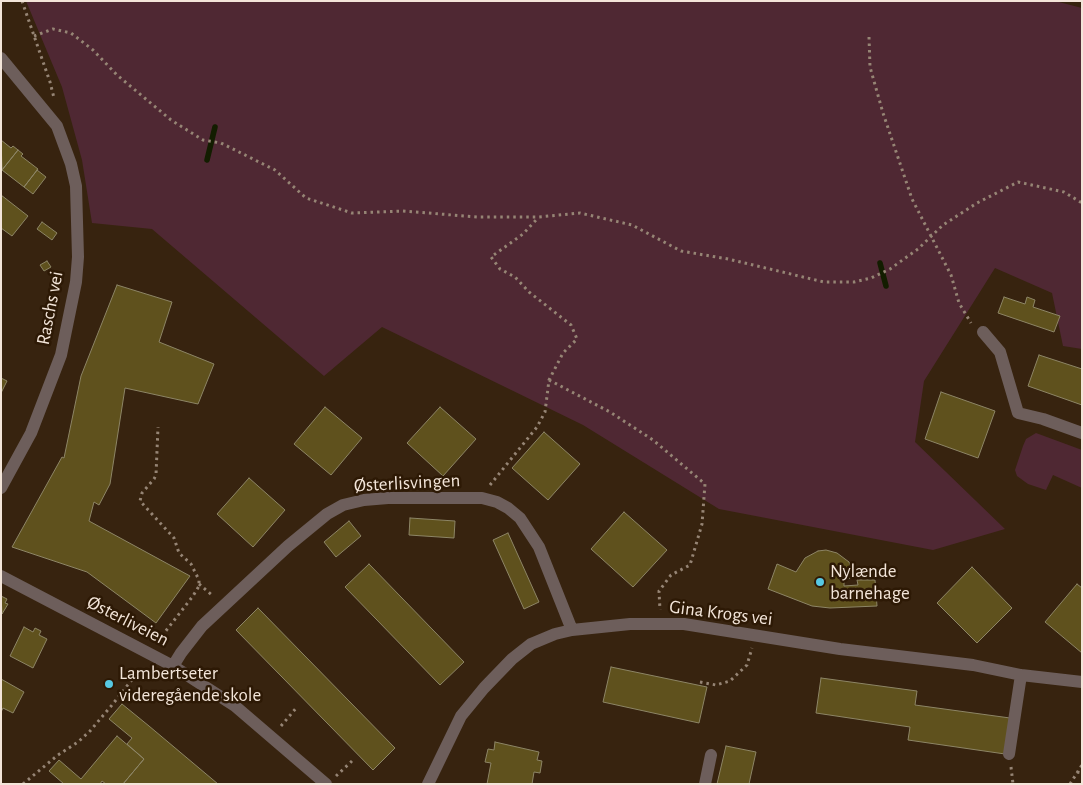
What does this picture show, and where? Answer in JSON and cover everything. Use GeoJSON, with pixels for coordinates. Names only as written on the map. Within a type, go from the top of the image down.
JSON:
{"type":"FeatureCollection","features":[{"type":"Feature","properties":{"kind":"street","name":"Raschs vei"},"geometry":{"type":"LineString","coordinates":[[1,58],[57,126],[71,164],[76,186],[78,257],[76,282],[61,355],[31,433],[2,483]]}},
{"type":"Feature","properties":{"kind":"street"},"geometry":{"type":"LineString","coordinates":[[983,332],[1000,352],[1018,413],[1082,432]]}},
{"type":"Feature","properties":{"kind":"street","name":"Østerlisvingen"},"geometry":{"type":"LineString","coordinates":[[173,666],[206,621],[288,546],[327,514],[343,505],[364,500],[388,498],[482,498],[497,502],[508,508],[520,518],[539,547],[572,630]]}},
{"type":"Feature","properties":{"kind":"street","name":"Østerliveien"},"geometry":{"type":"LineString","coordinates":[[1,576],[173,666],[235,706],[331,780]]}},
{"type":"Feature","properties":{"kind":"street","name":"Gina Krogs vei"},"geometry":{"type":"LineString","coordinates":[[428,784],[461,716],[484,688],[512,659],[531,644],[555,634],[572,630],[630,624],[684,624],[840,649],[973,665],[1021,675],[1082,682]]}},
{"type":"Feature","properties":{"kind":"street"},"geometry":{"type":"LineString","coordinates":[[1009,754],[1021,675]]}},
{"type":"Feature","properties":{"kind":"street"},"geometry":{"type":"LineString","coordinates":[[705,784],[711,755]]}},
{"type":"Feature","properties":{"kind":"path"},"geometry":{"type":"LineString","coordinates":[[22,1],[50,82],[57,126]]}},
{"type":"Feature","properties":{"kind":"path"},"geometry":{"type":"LineString","coordinates":[[34,36],[52,28],[71,33],[93,50],[117,75],[171,120],[203,140],[221,143],[275,170],[306,198],[352,213],[403,211],[477,217],[538,217],[580,213],[632,225],[681,251],[728,259],[824,282],[854,282],[871,278],[890,269],[918,249],[943,225],[977,203],[1018,182],[1064,192],[1082,203]]}},
{"type":"Feature","properties":{"kind":"path"},"geometry":{"type":"LineString","coordinates":[[869,37],[870,67],[883,113],[912,199],[951,275],[959,303],[973,326],[983,332]]}},
{"type":"Feature","properties":{"kind":"path"},"geometry":{"type":"LineString","coordinates":[[488,488],[537,427],[545,412],[549,380],[563,353],[577,339],[571,325],[529,292],[514,277],[500,269],[491,257],[523,234],[538,217]]}},
{"type":"Feature","properties":{"kind":"path"},"geometry":{"type":"LineString","coordinates":[[549,380],[610,412],[653,440],[705,484],[702,524],[690,565],[671,575],[659,591],[660,611]]}},
{"type":"Feature","properties":{"kind":"path"},"geometry":{"type":"LineString","coordinates":[[158,427],[156,475],[142,493],[140,501],[174,538],[179,553],[191,564],[199,583],[216,598]]}},
{"type":"Feature","properties":{"kind":"path"},"geometry":{"type":"LineString","coordinates":[[156,643],[193,596],[199,583]]}},
{"type":"Feature","properties":{"kind":"path"},"geometry":{"type":"LineString","coordinates":[[700,682],[716,685],[730,681],[737,676],[748,665],[755,636]]}},
{"type":"Feature","properties":{"kind":"path"},"geometry":{"type":"LineString","coordinates":[[23,784],[58,755],[84,737],[144,664]]}},
{"type":"Feature","properties":{"kind":"path"},"geometry":{"type":"LineString","coordinates":[[280,726],[297,707]]}},
{"type":"Feature","properties":{"kind":"path"},"geometry":{"type":"LineString","coordinates":[[331,780],[352,761]]}},
{"type":"Feature","properties":{"kind":"path"},"geometry":{"type":"LineString","coordinates":[[1070,784],[1082,765]]}},
{"type":"Feature","properties":{"kind":"path"},"geometry":{"type":"LineString","coordinates":[[1077,772],[1082,773]]}},
{"type":"Feature","properties":{"kind":"shaded area"},"geometry":{"type":"Polygon","coordinates":[[[26,1],[1055,1],[1082,8],[1082,349],[1063,346],[1052,293],[995,268],[924,381],[915,442],[1005,529],[933,550],[719,509],[583,425],[382,327],[324,376],[152,229],[92,223],[82,160],[62,87],[26,1]]]}},
{"type":"Feature","properties":{"kind":"shaded area"},"geometry":{"type":"Polygon","coordinates":[[[1036,433],[1082,450],[1082,488],[1053,475],[1046,490],[1028,484],[1017,476],[1015,470],[1026,439],[1036,433]]]}},
{"type":"Feature","properties":{"kind":"building"},"geometry":{"type":"Polygon","coordinates":[[[1,140],[11,148],[13,146],[18,150],[2,170],[1,140]]]}},
{"type":"Feature","properties":{"kind":"building"},"geometry":{"type":"Polygon","coordinates":[[[18,150],[23,154],[21,156],[38,169],[24,187],[2,170],[18,150]]]}},
{"type":"Feature","properties":{"kind":"building"},"geometry":{"type":"Polygon","coordinates":[[[37,170],[46,177],[33,194],[24,187],[37,170]]]}},
{"type":"Feature","properties":{"kind":"building"},"geometry":{"type":"Polygon","coordinates":[[[1,195],[28,216],[12,236],[1,228],[1,195]]]}},
{"type":"Feature","properties":{"kind":"building"},"geometry":{"type":"Polygon","coordinates":[[[42,222],[57,233],[52,240],[37,229],[42,222]]]}},
{"type":"Feature","properties":{"kind":"building"},"geometry":{"type":"Polygon","coordinates":[[[47,261],[51,267],[44,271],[40,265],[47,261]]]}},
{"type":"Feature","properties":{"kind":"building"},"geometry":{"type":"Polygon","coordinates":[[[117,285],[172,302],[159,342],[214,364],[198,404],[125,388],[110,484],[99,505],[94,502],[89,521],[190,576],[156,623],[87,572],[12,547],[62,457],[64,458],[81,376],[117,285]]]}},
{"type":"Feature","properties":{"kind":"building"},"geometry":{"type":"Polygon","coordinates":[[[1004,297],[1025,304],[1027,297],[1035,300],[1033,307],[1060,316],[1054,332],[998,313],[1004,297]]]}},
{"type":"Feature","properties":{"kind":"building"},"geometry":{"type":"Polygon","coordinates":[[[1039,355],[1082,369],[1082,405],[1028,386],[1039,355]]]}},
{"type":"Feature","properties":{"kind":"building"},"geometry":{"type":"Polygon","coordinates":[[[1,378],[7,381],[1,393],[1,378]]]}},
{"type":"Feature","properties":{"kind":"building"},"geometry":{"type":"Polygon","coordinates":[[[941,392],[995,411],[978,458],[925,439],[941,392]]]}},
{"type":"Feature","properties":{"kind":"building"},"geometry":{"type":"Polygon","coordinates":[[[325,407],[362,438],[331,475],[294,444],[325,407]]]}},
{"type":"Feature","properties":{"kind":"building"},"geometry":{"type":"Polygon","coordinates":[[[440,407],[476,439],[443,476],[407,443],[440,407]]]}},
{"type":"Feature","properties":{"kind":"building"},"geometry":{"type":"Polygon","coordinates":[[[544,432],[580,464],[548,500],[512,468],[544,432]]]}},
{"type":"Feature","properties":{"kind":"building"},"geometry":{"type":"Polygon","coordinates":[[[249,478],[285,510],[253,547],[217,514],[249,478]]]}},
{"type":"Feature","properties":{"kind":"building"},"geometry":{"type":"Polygon","coordinates":[[[624,512],[667,550],[633,587],[591,549],[624,512]]]}},
{"type":"Feature","properties":{"kind":"building"},"geometry":{"type":"Polygon","coordinates":[[[410,518],[455,521],[454,538],[409,535],[410,518]]]}},
{"type":"Feature","properties":{"kind":"building"},"geometry":{"type":"Polygon","coordinates":[[[349,521],[361,536],[336,557],[324,542],[349,521]]]}},
{"type":"Feature","properties":{"kind":"building"},"geometry":{"type":"Polygon","coordinates":[[[508,533],[539,602],[524,609],[493,540],[508,533]]]}},
{"type":"Feature","properties":{"kind":"building"},"geometry":{"type":"Polygon","coordinates":[[[826,550],[837,553],[849,562],[855,578],[844,579],[844,586],[858,585],[857,580],[875,580],[877,606],[830,608],[812,606],[768,589],[777,564],[796,572],[805,558],[818,551],[826,550]]]}},
{"type":"Feature","properties":{"kind":"building"},"geometry":{"type":"Polygon","coordinates":[[[369,564],[464,662],[440,685],[345,587],[369,564]]]}},
{"type":"Feature","properties":{"kind":"building"},"geometry":{"type":"Polygon","coordinates":[[[972,567],[1012,608],[977,643],[937,603],[972,567]]]}},
{"type":"Feature","properties":{"kind":"building"},"geometry":{"type":"Polygon","coordinates":[[[1077,584],[1082,588],[1082,653],[1045,622],[1077,584]]]}},
{"type":"Feature","properties":{"kind":"building"},"geometry":{"type":"Polygon","coordinates":[[[1,596],[7,599],[5,603],[8,604],[2,614],[1,596]]]}},
{"type":"Feature","properties":{"kind":"building"},"geometry":{"type":"Polygon","coordinates":[[[258,608],[395,748],[373,770],[236,630],[258,608]]]}},
{"type":"Feature","properties":{"kind":"building"},"geometry":{"type":"Polygon","coordinates":[[[24,627],[33,632],[35,628],[41,631],[39,635],[47,639],[33,668],[10,656],[24,627]]]}},
{"type":"Feature","properties":{"kind":"building"},"geometry":{"type":"Polygon","coordinates":[[[611,667],[707,687],[699,723],[603,702],[611,667]]]}},
{"type":"Feature","properties":{"kind":"building"},"geometry":{"type":"Polygon","coordinates":[[[821,678],[917,691],[915,705],[1010,718],[1005,754],[908,740],[910,727],[816,713],[821,678]]]}},
{"type":"Feature","properties":{"kind":"building"},"geometry":{"type":"Polygon","coordinates":[[[1,679],[24,692],[13,713],[3,708],[1,712],[1,679]]]}},
{"type":"Feature","properties":{"kind":"building"},"geometry":{"type":"Polygon","coordinates":[[[122,704],[218,784],[123,784],[144,759],[127,744],[132,738],[109,719],[122,704]]]}},
{"type":"Feature","properties":{"kind":"building"},"geometry":{"type":"Polygon","coordinates":[[[117,736],[144,759],[123,784],[106,784],[102,781],[100,784],[64,784],[49,771],[59,760],[81,779],[117,736]]]}},
{"type":"Feature","properties":{"kind":"building"},"geometry":{"type":"Polygon","coordinates":[[[495,742],[539,752],[537,760],[542,761],[540,773],[534,772],[532,784],[487,784],[491,763],[485,762],[488,749],[494,750],[495,742]]]}},
{"type":"Feature","properties":{"kind":"building"},"geometry":{"type":"Polygon","coordinates":[[[726,746],[756,752],[749,784],[717,784],[726,746]]]}},
{"type":"Feature","properties":{"kind":"waterway"},"geometry":{"type":"LineString","coordinates":[[207,160],[215,127]]}},
{"type":"Feature","properties":{"kind":"waterway"},"geometry":{"type":"LineString","coordinates":[[880,263],[886,286]]}},
{"type":"Feature","properties":{"kind":"place","name":"Nylænde barnehage"},"geometry":{"type":"Point","coordinates":[820,582]}},
{"type":"Feature","properties":{"kind":"place","name":"Lambertseter videregående skole"},"geometry":{"type":"Point","coordinates":[109,684]}}]}
